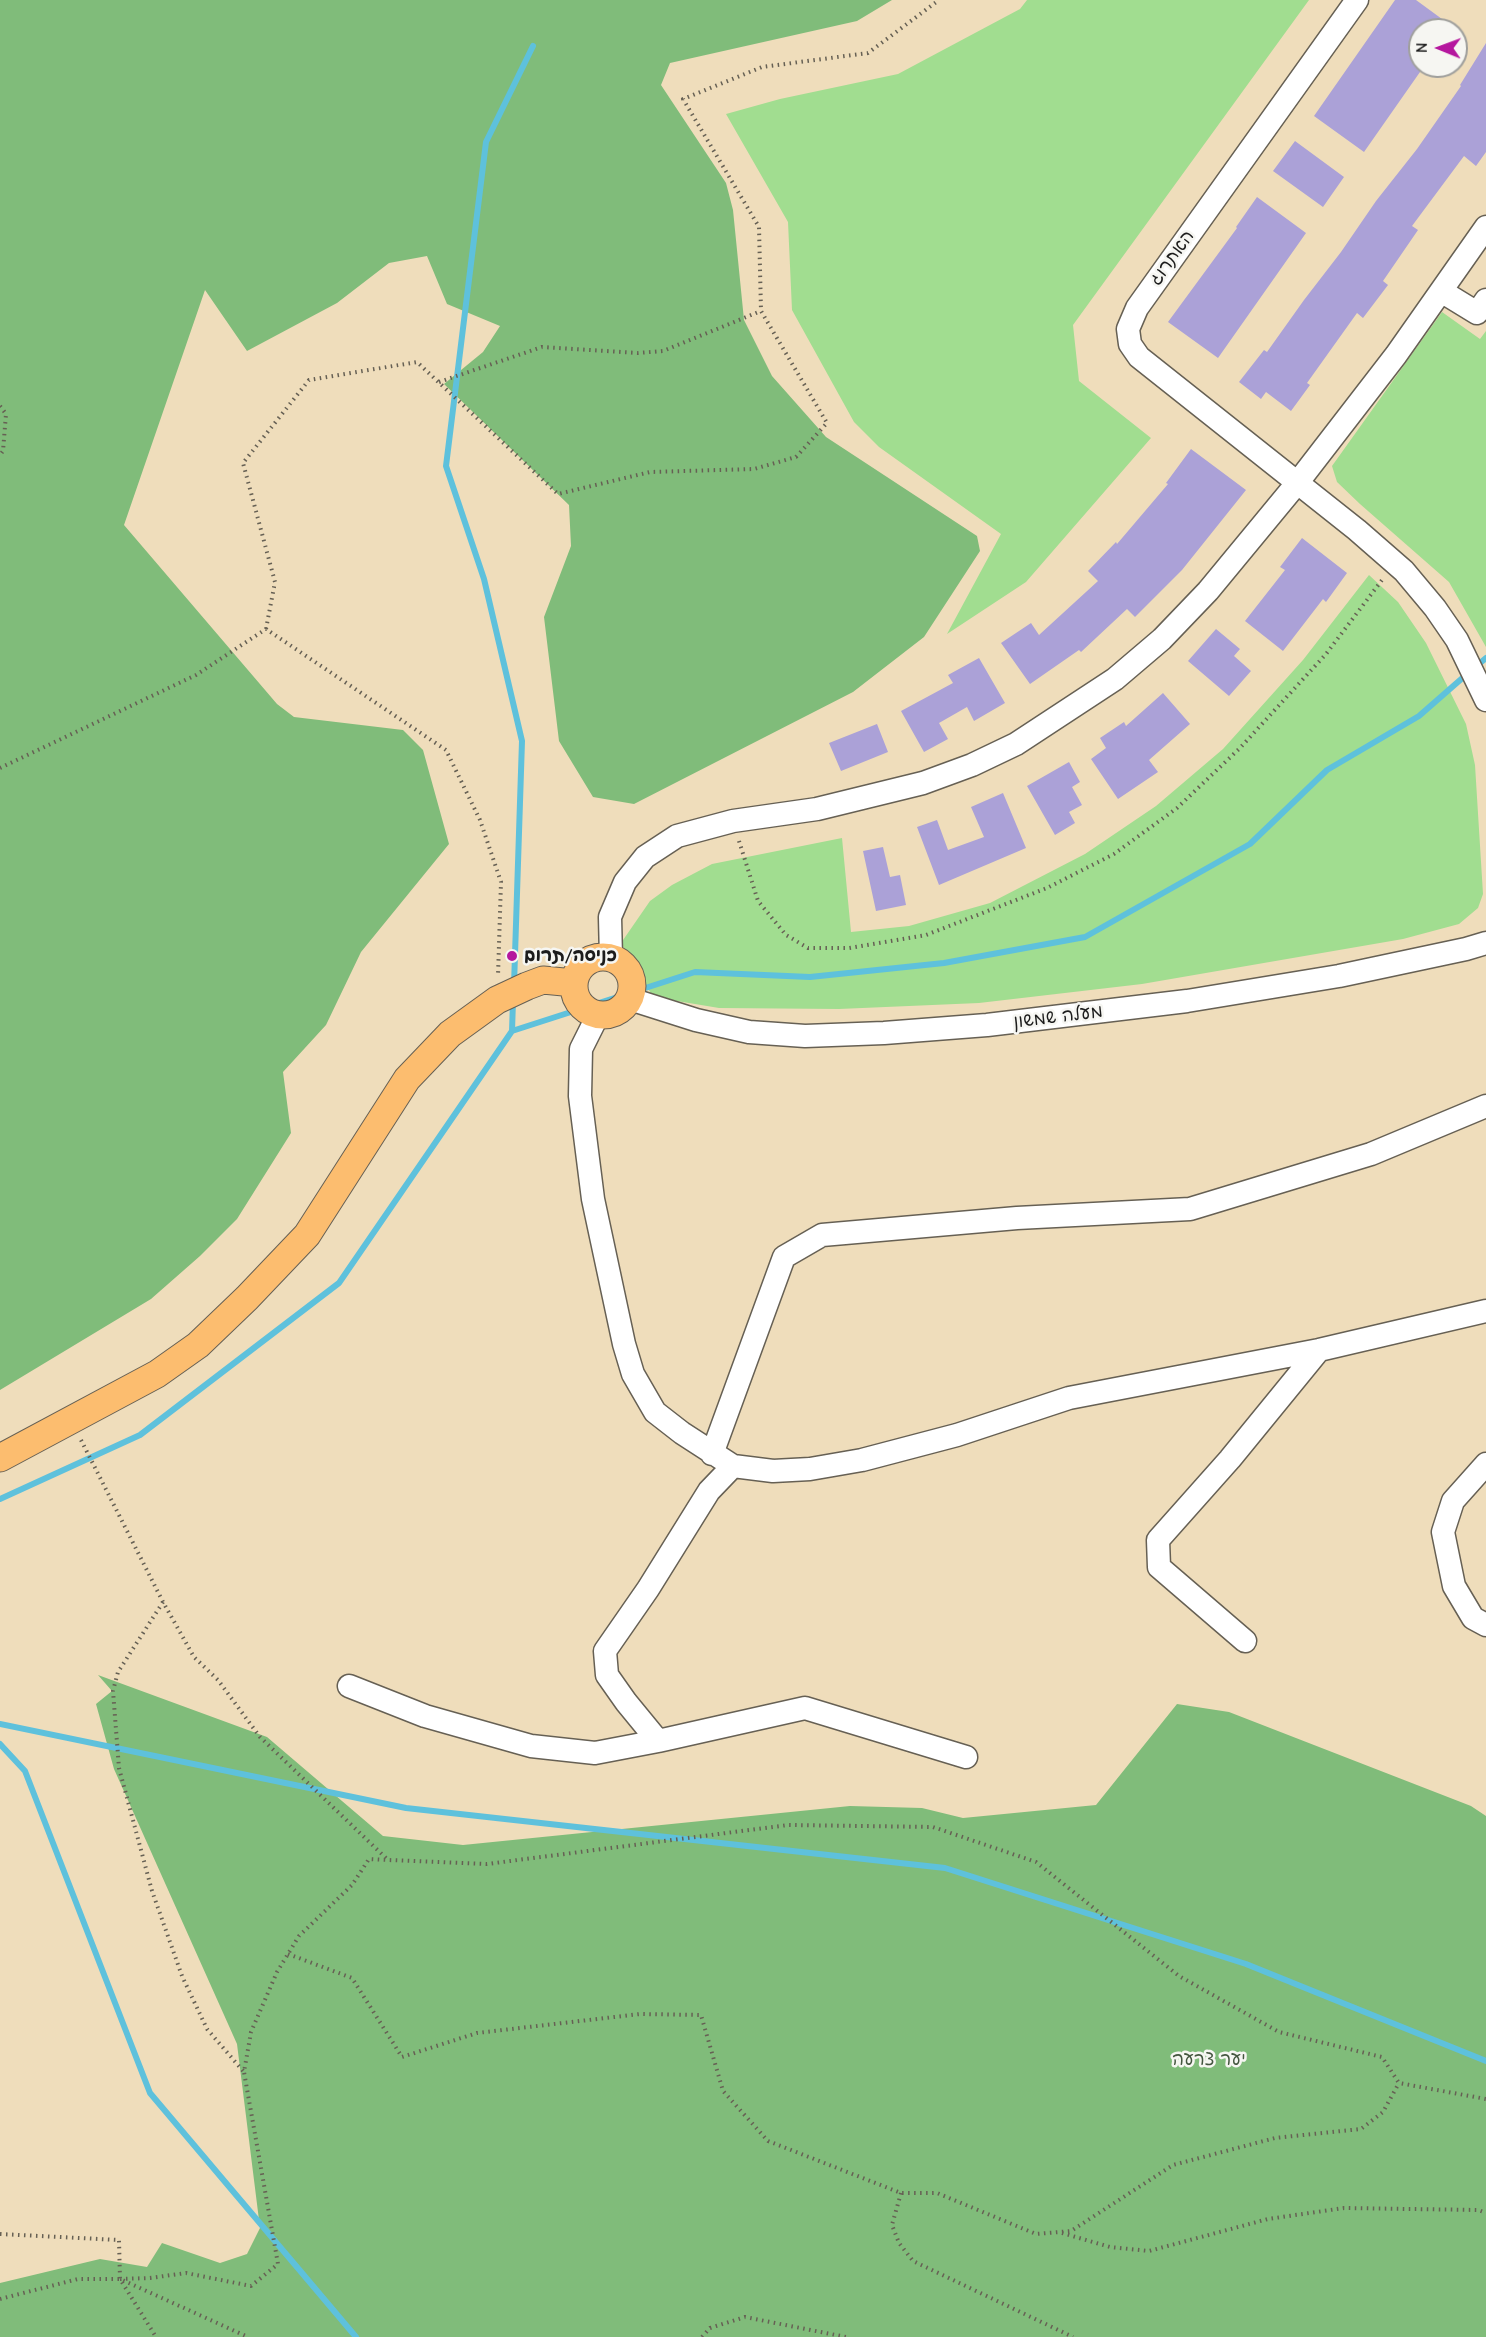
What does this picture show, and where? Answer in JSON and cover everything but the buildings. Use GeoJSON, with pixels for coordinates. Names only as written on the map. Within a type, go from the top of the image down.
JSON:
{"type":"FeatureCollection","features":[{"type":"Feature","properties":{"kind":"main road"},"geometry":{"type":"LineString","coordinates":[[595,958],[611,958],[619,961],[630,974],[632,991],[630,999],[616,1012],[598,1015],[585,1009],[580,1003],[576,997],[574,982],[581,967],[587,962],[595,958]]}},
{"type":"Feature","properties":{"kind":"main road"},"geometry":{"type":"LineString","coordinates":[[0,1458],[157,1374],[198,1345],[307,1235],[407,1079],[450,1034],[497,1000],[543,981],[574,982]]}},
{"type":"Feature","properties":{"kind":"street","name":"האתרוג"},"geometry":{"type":"LineString","coordinates":[[1357,0],[1137,308],[1128,329],[1130,344],[1138,357],[1298,482],[1394,563],[1436,608],[1469,662],[1486,700]]}},
{"type":"Feature","properties":{"kind":"street"},"geometry":{"type":"LineString","coordinates":[[611,958],[610,917],[626,882],[645,857],[677,836],[733,821],[817,809],[923,783],[972,765],[1016,744],[1115,679],[1162,639],[1208,591],[1298,482],[1396,355],[1486,227]]}},
{"type":"Feature","properties":{"kind":"street"},"geometry":{"type":"LineString","coordinates":[[1441,291],[1477,313],[1486,300]]}},
{"type":"Feature","properties":{"kind":"street","name":"מעלה שמשון"},"geometry":{"type":"LineString","coordinates":[[630,999],[696,1020],[749,1032],[805,1036],[884,1033],[987,1025],[1187,1001],[1360,972],[1486,943]]}},
{"type":"Feature","properties":{"kind":"street"},"geometry":{"type":"LineString","coordinates":[[598,1015],[581,1049],[580,1096],[593,1199],[624,1344],[633,1374],[655,1412],[712,1454],[733,1466],[774,1471],[810,1469],[862,1460],[957,1435],[1069,1398],[1318,1350],[1486,1311]]}},
{"type":"Feature","properties":{"kind":"street"},"geometry":{"type":"LineString","coordinates":[[712,1454],[784,1257],[822,1234],[1017,1218],[1190,1209],[1371,1154],[1486,1106]]}},
{"type":"Feature","properties":{"kind":"street"},"geometry":{"type":"LineString","coordinates":[[1245,1641],[1159,1568],[1158,1540],[1230,1460],[1318,1350]]}},
{"type":"Feature","properties":{"kind":"street"},"geometry":{"type":"LineString","coordinates":[[1486,1464],[1453,1501],[1443,1532],[1454,1587],[1473,1618],[1486,1625]]}},
{"type":"Feature","properties":{"kind":"street"},"geometry":{"type":"LineString","coordinates":[[658,1741],[607,1675],[606,1651],[648,1589],[708,1491],[733,1466]]}},
{"type":"Feature","properties":{"kind":"street"},"geometry":{"type":"LineString","coordinates":[[350,1686],[425,1716],[531,1746],[595,1753],[805,1708],[966,1756]]}},
{"type":"Feature","properties":{"kind":"path"},"geometry":{"type":"LineString","coordinates":[[0,768],[196,675],[266,629],[275,582],[243,463],[309,380],[417,362],[558,494],[650,472],[754,469],[796,457],[827,423],[761,311],[759,227],[683,99],[762,67],[868,53],[939,0]]}},
{"type":"Feature","properties":{"kind":"path"},"geometry":{"type":"LineString","coordinates":[[439,382],[542,347],[638,353],[663,351],[761,311]]}},
{"type":"Feature","properties":{"kind":"path"},"geometry":{"type":"LineString","coordinates":[[0,406],[6,414],[3,451],[0,455]]}},
{"type":"Feature","properties":{"kind":"path"},"geometry":{"type":"LineString","coordinates":[[733,821],[758,901],[786,935],[808,948],[849,948],[926,935],[990,912],[1047,888],[1114,854],[1177,808],[1240,748],[1326,654],[1394,563]]}},
{"type":"Feature","properties":{"kind":"path"},"geometry":{"type":"LineString","coordinates":[[266,629],[446,750],[480,820],[501,882],[497,1000]]}},
{"type":"Feature","properties":{"kind":"path"},"geometry":{"type":"LineString","coordinates":[[71,1421],[194,1658],[218,1680],[260,1737],[388,1860]]}},
{"type":"Feature","properties":{"kind":"path"},"geometry":{"type":"LineString","coordinates":[[163,1602],[118,1672],[113,1691],[119,1768],[152,1891],[182,1976],[207,2029],[244,2072]]}},
{"type":"Feature","properties":{"kind":"path"},"geometry":{"type":"LineString","coordinates":[[0,2299],[78,2279],[150,2278],[186,2273],[251,2286],[278,2264],[244,2072],[250,2032],[278,1972],[299,1936],[352,1886],[369,1859],[487,1864],[788,1825],[933,1827],[1036,1862],[1179,1976],[1279,2032],[1382,2057],[1399,2084],[1486,2099]]}},
{"type":"Feature","properties":{"kind":"path"},"geometry":{"type":"LineString","coordinates":[[288,1954],[352,1978],[402,2057],[477,2033],[640,2014],[701,2015],[723,2091],[768,2141],[900,2193],[937,2193],[1036,2234],[1071,2231],[1173,2165],[1275,2138],[1361,2129],[1383,2112],[1399,2084]]}},
{"type":"Feature","properties":{"kind":"path"},"geometry":{"type":"LineString","coordinates":[[900,2193],[892,2225],[899,2243],[913,2261],[1073,2337]]}},
{"type":"Feature","properties":{"kind":"path"},"geometry":{"type":"LineString","coordinates":[[1059,2232],[1110,2247],[1149,2251],[1268,2219],[1344,2208],[1486,2212]]}},
{"type":"Feature","properties":{"kind":"path"},"geometry":{"type":"LineString","coordinates":[[0,2234],[119,2240],[120,2279],[156,2337]]}},
{"type":"Feature","properties":{"kind":"path"},"geometry":{"type":"LineString","coordinates":[[120,2279],[248,2337]]}},
{"type":"Feature","properties":{"kind":"path"},"geometry":{"type":"LineString","coordinates":[[702,2337],[710,2328],[745,2317],[846,2337]]}},
{"type":"Feature","properties":{"kind":"green space"},"geometry":{"type":"Polygon","coordinates":[[[0,0],[892,0],[857,21],[670,63],[661,85],[726,183],[733,210],[744,320],[772,376],[826,437],[977,536],[980,551],[924,637],[853,692],[634,804],[593,797],[559,741],[544,617],[571,546],[569,505],[444,384],[483,352],[500,326],[447,304],[427,256],[389,263],[337,303],[247,351],[205,290],[124,525],[277,704],[294,717],[403,730],[423,750],[449,844],[361,952],[326,1025],[283,1072],[291,1133],[237,1219],[200,1256],[151,1299],[0,1390],[0,0]]]}},
{"type":"Feature","properties":{"kind":"green space"},"geometry":{"type":"Polygon","coordinates":[[[1027,0],[1309,0],[1073,325],[1079,381],[1151,438],[1026,582],[947,634],[1001,534],[879,447],[854,422],[792,310],[788,222],[726,114],[780,99],[898,74],[1020,9],[1027,0]]]}},
{"type":"Feature","properties":{"kind":"green space"},"geometry":{"type":"Polygon","coordinates":[[[1442,312],[1480,339],[1486,331],[1486,647],[1449,582],[1337,482],[1332,466],[1442,312]]]}},
{"type":"Feature","properties":{"kind":"green space"},"geometry":{"type":"Polygon","coordinates":[[[1369,575],[1398,602],[1426,643],[1466,724],[1475,765],[1483,894],[1478,908],[1459,924],[1403,939],[1142,984],[979,1003],[839,1009],[719,1008],[653,997],[621,943],[650,901],[672,885],[712,864],[842,838],[851,932],[909,926],[990,903],[1085,854],[1156,806],[1223,749],[1303,660],[1369,575]]]}},
{"type":"Feature","properties":{"kind":"green space","name":"יער צרעה"},"geometry":{"type":"Polygon","coordinates":[[[98,1675],[267,1737],[383,1836],[463,1845],[850,1806],[922,1808],[963,1818],[1096,1805],[1177,1704],[1229,1712],[1471,1806],[1486,1816],[1486,2337],[0,2337],[0,2283],[100,2259],[147,2267],[162,2243],[220,2263],[247,2254],[260,2228],[237,2044],[114,1769],[96,1704],[112,1691],[98,1675]]]}},
{"type":"Feature","properties":{"kind":"waterway"},"geometry":{"type":"LineString","coordinates":[[514,985],[522,741],[484,579],[446,466],[486,142],[533,46]]}},
{"type":"Feature","properties":{"kind":"waterway"},"geometry":{"type":"LineString","coordinates":[[1475,667],[1486,658]]}},
{"type":"Feature","properties":{"kind":"waterway"},"geometry":{"type":"LineString","coordinates":[[0,1499],[140,1435],[339,1283],[512,1031],[695,972],[810,977],[944,963],[1085,937],[1250,844],[1327,770],[1419,716],[1467,674]]}},
{"type":"Feature","properties":{"kind":"waterway"},"geometry":{"type":"LineString","coordinates":[[512,1031],[513,1001]]}},
{"type":"Feature","properties":{"kind":"waterway"},"geometry":{"type":"LineString","coordinates":[[0,1724],[406,1808],[945,1868],[1246,1964],[1486,2061]]}},
{"type":"Feature","properties":{"kind":"waterway"},"geometry":{"type":"LineString","coordinates":[[0,1744],[25,1771],[150,2093],[356,2337]]}},
{"type":"Feature","properties":{"kind":"place","name":"כניסה/תרום"},"geometry":{"type":"Point","coordinates":[512,956]}}]}
